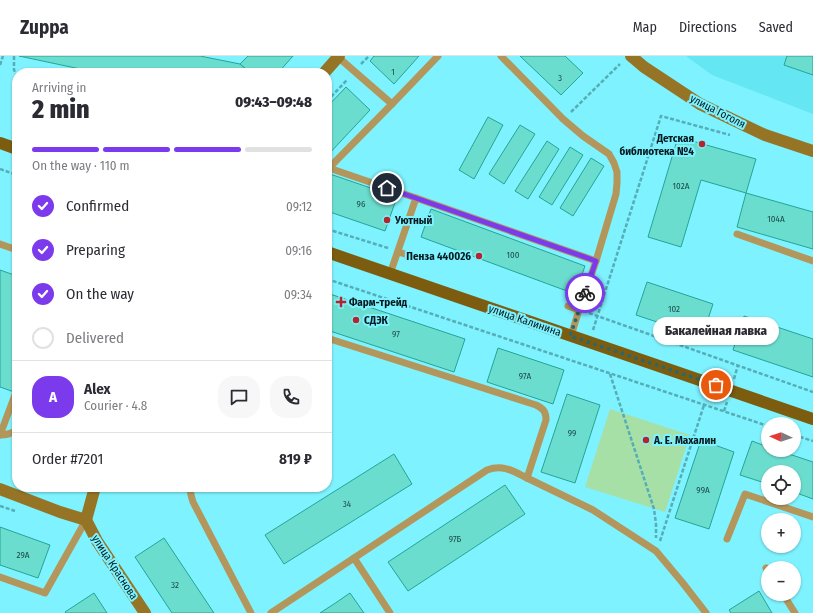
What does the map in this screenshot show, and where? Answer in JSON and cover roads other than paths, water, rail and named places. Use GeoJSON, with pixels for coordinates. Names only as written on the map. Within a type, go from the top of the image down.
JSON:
{"type":"FeatureCollection","features":[{"type":"Feature","properties":{"kind":"main road"},"geometry":{"type":"LineString","coordinates":[[0,143],[12,147]]}},
{"type":"Feature","properties":{"kind":"main road","name":"улица Калинина"},"geometry":{"type":"LineString","coordinates":[[332,254],[813,419]]}},
{"type":"Feature","properties":{"kind":"street"},"geometry":{"type":"LineString","coordinates":[[328,68],[338,56]]}},
{"type":"Feature","properties":{"kind":"street","name":"улица Гоголя"},"geometry":{"type":"LineString","coordinates":[[632,56],[644,67],[700,104],[765,135],[813,151]]}},
{"type":"Feature","properties":{"kind":"street"},"geometry":{"type":"LineString","coordinates":[[0,489],[60,512],[86,520],[94,492]]}},
{"type":"Feature","properties":{"kind":"street","name":"улица Краснова"},"geometry":{"type":"LineString","coordinates":[[86,520],[97,541],[145,613]]}},
{"type":"Feature","properties":{"kind":"lane"},"geometry":{"type":"LineString","coordinates":[[338,56],[392,104]]}},
{"type":"Feature","properties":{"kind":"lane"},"geometry":{"type":"LineString","coordinates":[[332,165],[438,56]]}},
{"type":"Feature","properties":{"kind":"lane"},"geometry":{"type":"LineString","coordinates":[[501,56],[575,130],[609,154],[617,172],[616,194],[596,261],[570,336]]}},
{"type":"Feature","properties":{"kind":"lane"},"geometry":{"type":"LineString","coordinates":[[332,169],[596,261]]}},
{"type":"Feature","properties":{"kind":"lane"},"geometry":{"type":"LineString","coordinates":[[390,274],[416,198]]}},
{"type":"Feature","properties":{"kind":"lane"},"geometry":{"type":"LineString","coordinates":[[738,234],[813,261]]}},
{"type":"Feature","properties":{"kind":"lane"},"geometry":{"type":"LineString","coordinates":[[0,244],[12,248]]}},
{"type":"Feature","properties":{"kind":"lane"},"geometry":{"type":"LineString","coordinates":[[398,252],[412,256]]}},
{"type":"Feature","properties":{"kind":"lane"},"geometry":{"type":"LineString","coordinates":[[568,306],[579,310]]}},
{"type":"Feature","properties":{"kind":"lane"},"geometry":{"type":"LineString","coordinates":[[332,340],[542,408],[545,411],[546,420],[527,478]]}},
{"type":"Feature","properties":{"kind":"lane"},"geometry":{"type":"LineString","coordinates":[[12,403],[0,435],[12,433]]}},
{"type":"Feature","properties":{"kind":"lane"},"geometry":{"type":"LineString","coordinates":[[271,613],[487,470],[498,467],[507,468],[593,510],[656,550],[706,613]]}},
{"type":"Feature","properties":{"kind":"lane"},"geometry":{"type":"LineString","coordinates":[[191,492],[193,502],[251,613]]}},
{"type":"Feature","properties":{"kind":"lane"},"geometry":{"type":"LineString","coordinates":[[727,539],[745,494],[813,517]]}},
{"type":"Feature","properties":{"kind":"lane"},"geometry":{"type":"LineString","coordinates":[[0,577],[45,593],[86,520]]}},
{"type":"Feature","properties":{"kind":"lane"},"geometry":{"type":"LineString","coordinates":[[354,558],[390,613]]}},
{"type":"Feature","properties":{"kind":"lane"},"geometry":{"type":"LineString","coordinates":[[787,601],[795,613]]}},
{"type":"Feature","properties":{"kind":"place","name":"Детская библиотека №4"},"geometry":{"type":"Point","coordinates":[702,144]}},
{"type":"Feature","properties":{"kind":"place","name":"Уютный"},"geometry":{"type":"Point","coordinates":[387,220]}},
{"type":"Feature","properties":{"kind":"place","name":"Пенза 440026"},"geometry":{"type":"Point","coordinates":[479,256]}},
{"type":"Feature","properties":{"kind":"place","name":"Фарм-трейд"},"geometry":{"type":"Point","coordinates":[341,302]}},
{"type":"Feature","properties":{"kind":"place","name":"СДЭК"},"geometry":{"type":"Point","coordinates":[356,320]}},
{"type":"Feature","properties":{"kind":"place","name":"Бакалейная лавка"},"geometry":{"type":"Point","coordinates":[716,385]}},
{"type":"Feature","properties":{"kind":"place","name":"А. Е. Махалин"},"geometry":{"type":"Point","coordinates":[646,440]}}]}
